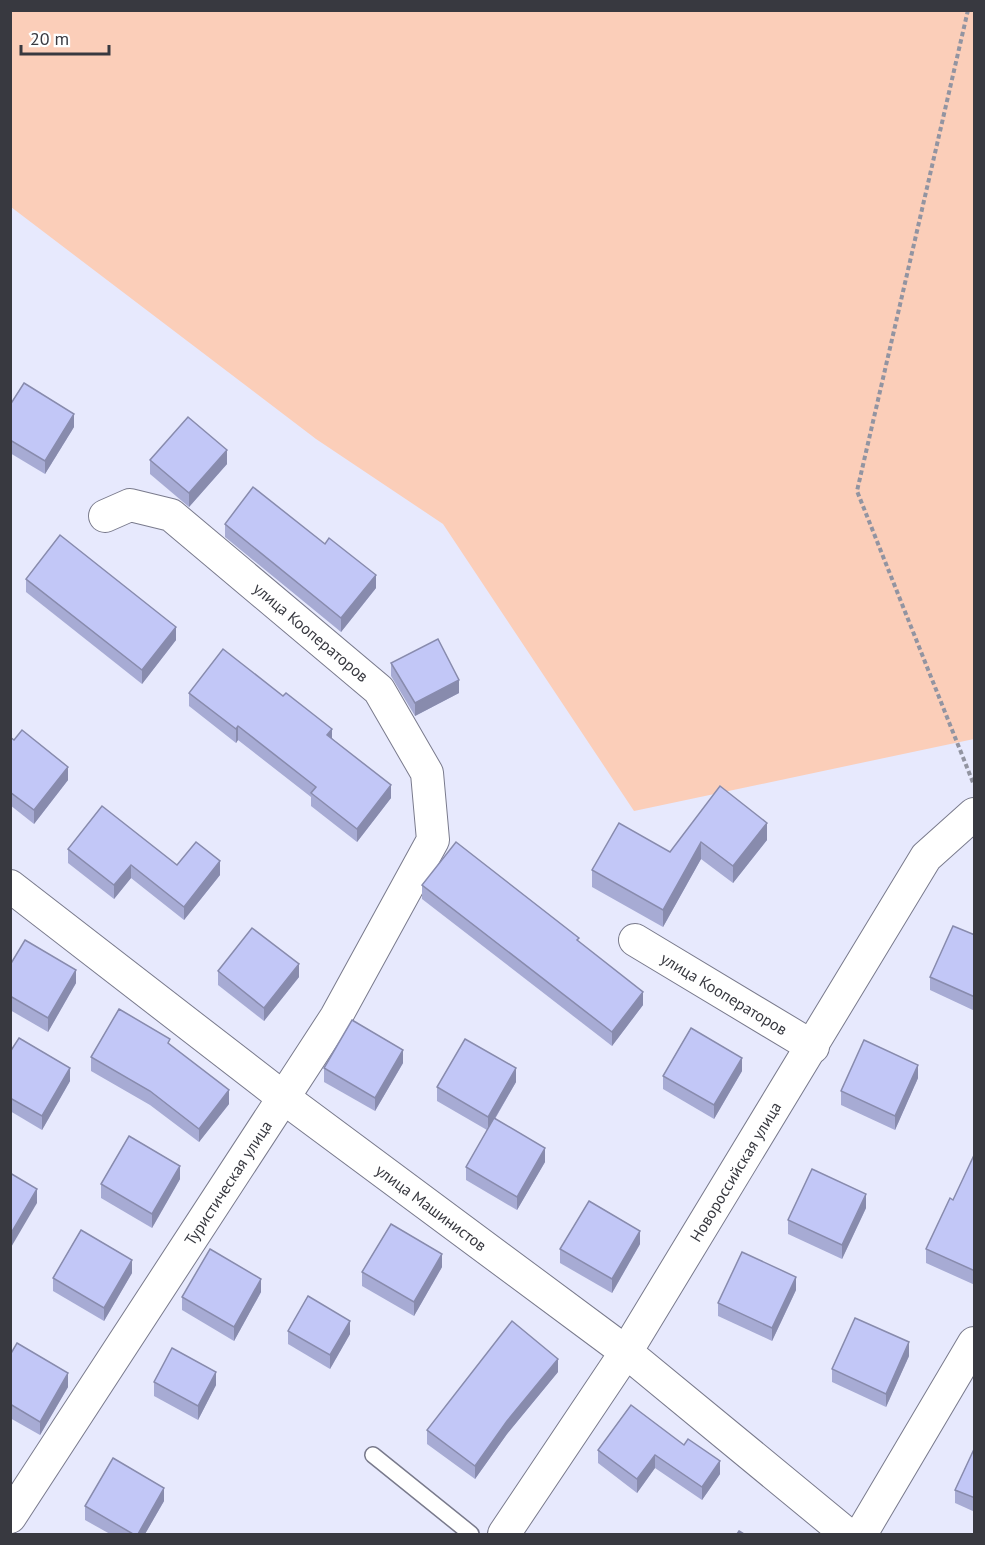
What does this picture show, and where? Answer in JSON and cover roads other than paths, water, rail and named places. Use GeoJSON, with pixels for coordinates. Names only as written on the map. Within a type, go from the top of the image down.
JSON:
{"type":"FeatureCollection","features":[{"type":"Feature","properties":{"kind":"street","name":"улица Кооператоров"},"geometry":{"type":"LineString","coordinates":[[105,516],[130,505],[171,514],[380,690],[426,772],[433,840]]}},
{"type":"Feature","properties":{"kind":"street","name":"Новороссийская улица"},"geometry":{"type":"LineString","coordinates":[[504,1534],[626,1352],[813,1047],[926,857],[975,814]]}},
{"type":"Feature","properties":{"kind":"street","name":"Туристическая улица"},"geometry":{"type":"LineString","coordinates":[[10,1517],[336,1017],[433,840]]}},
{"type":"Feature","properties":{"kind":"street","name":"улица Машинистов"},"geometry":{"type":"LineString","coordinates":[[10,886],[284,1098],[626,1352],[847,1534]]}},
{"type":"Feature","properties":{"kind":"street","name":"улица Кооператоров"},"geometry":{"type":"LineString","coordinates":[[635,940],[813,1047]]}},
{"type":"Feature","properties":{"kind":"street"},"geometry":{"type":"LineString","coordinates":[[861,1534],[975,1343]]}},
{"type":"Feature","properties":{"kind":"lane"},"geometry":{"type":"LineString","coordinates":[[373,1455],[471,1534]]}}]}
